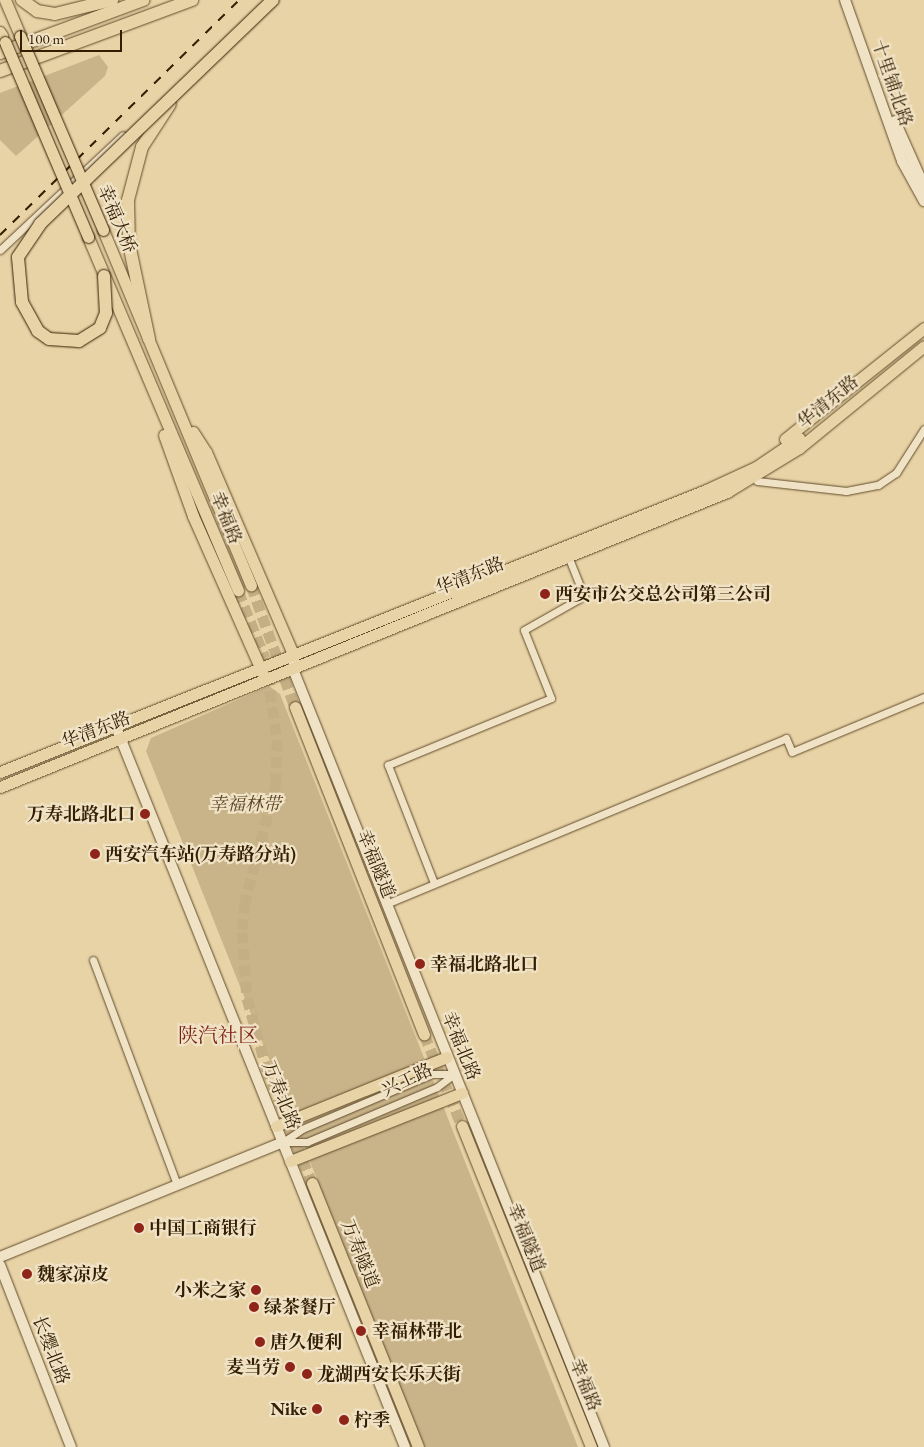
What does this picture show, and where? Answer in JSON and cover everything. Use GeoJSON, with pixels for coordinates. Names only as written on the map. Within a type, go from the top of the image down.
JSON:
{"type":"FeatureCollection","features":[{"type":"Feature","properties":{"kind":"highway"},"geometry":{"type":"LineString","coordinates":[[22,0],[37,11],[55,14],[112,0]]}},
{"type":"Feature","properties":{"kind":"highway"},"geometry":{"type":"LineString","coordinates":[[0,53],[143,0]]}},
{"type":"Feature","properties":{"kind":"highway"},"geometry":{"type":"LineString","coordinates":[[0,71],[192,0]]}},
{"type":"Feature","properties":{"kind":"highway"},"geometry":{"type":"LineString","coordinates":[[104,276],[106,313],[100,328],[79,341],[49,339],[38,332],[22,302],[18,257],[40,224],[187,80],[273,0]]}},
{"type":"Feature","properties":{"kind":"highway"},"geometry":{"type":"LineString","coordinates":[[149,339],[132,261],[128,200],[142,147],[187,80]]}},
{"type":"Feature","properties":{"kind":"main road","name":"幸福大桥"},"geometry":{"type":"LineString","coordinates":[[5,0],[179,412],[201,452]]}},
{"type":"Feature","properties":{"kind":"main road","name":"十里铺北路"},"geometry":{"type":"LineString","coordinates":[[845,0],[902,161],[924,201]]}},
{"type":"Feature","properties":{"kind":"main road","name":"十里铺北路"},"geometry":{"type":"LineString","coordinates":[[852,0],[906,150],[924,186]]}},
{"type":"Feature","properties":{"kind":"main road","name":"幸福大桥"},"geometry":{"type":"LineString","coordinates":[[1,33],[182,458]]}},
{"type":"Feature","properties":{"kind":"main road"},"geometry":{"type":"LineString","coordinates":[[688,498],[788,438],[924,328]]}},
{"type":"Feature","properties":{"kind":"main road","name":"华清东路"},"geometry":{"type":"LineString","coordinates":[[0,787],[121,738],[264,674],[294,656],[739,476],[788,446],[924,336]]}},
{"type":"Feature","properties":{"kind":"main road","name":"华清东路"},"geometry":{"type":"LineString","coordinates":[[0,772],[116,726],[264,674],[293,669],[727,492],[784,459],[924,346]]}},
{"type":"Feature","properties":{"kind":"main road"},"geometry":{"type":"LineString","coordinates":[[670,515],[721,500],[757,481],[816,443],[924,354]]}},
{"type":"Feature","properties":{"kind":"main road"},"geometry":{"type":"LineString","coordinates":[[139,357],[152,406],[186,487],[193,516],[264,674]]}},
{"type":"Feature","properties":{"kind":"main road"},"geometry":{"type":"LineString","coordinates":[[201,452],[294,656]]}},
{"type":"Feature","properties":{"kind":"main road","name":"幸福路"},"geometry":{"type":"LineString","coordinates":[[201,452],[251,585]]}},
{"type":"Feature","properties":{"kind":"main road","name":"幸福路"},"geometry":{"type":"LineString","coordinates":[[182,458],[238,591]]}},
{"type":"Feature","properties":{"kind":"main road","name":"幸福北路"},"geometry":{"type":"LineString","coordinates":[[294,656],[293,669],[604,1447]]}},
{"type":"Feature","properties":{"kind":"main road","name":"幸福隧道"},"geometry":{"type":"LineString","coordinates":[[295,707],[424,1034]]}},
{"type":"Feature","properties":{"kind":"main road","name":"万寿北路"},"geometry":{"type":"LineString","coordinates":[[116,726],[405,1447]]}},
{"type":"Feature","properties":{"kind":"main road"},"geometry":{"type":"LineString","coordinates":[[276,1126],[447,1057]]}},
{"type":"Feature","properties":{"kind":"main road"},"geometry":{"type":"LineString","coordinates":[[290,1162],[462,1093]]}},
{"type":"Feature","properties":{"kind":"main road","name":"幸福隧道"},"geometry":{"type":"LineString","coordinates":[[462,1126],[547,1336]]}},
{"type":"Feature","properties":{"kind":"main road","name":"兴工路"},"geometry":{"type":"LineString","coordinates":[[0,1257],[283,1142]]}},
{"type":"Feature","properties":{"kind":"main road","name":"万寿隧道"},"geometry":{"type":"LineString","coordinates":[[312,1182],[418,1447]]}},
{"type":"Feature","properties":{"kind":"main road","name":"长缨北路"},"geometry":{"type":"LineString","coordinates":[[0,1265],[71,1447]]}},
{"type":"Feature","properties":{"kind":"main road","name":"幸福路"},"geometry":{"type":"LineString","coordinates":[[547,1336],[591,1447]]}},
{"type":"Feature","properties":{"kind":"main road"},"geometry":{"type":"LineString","coordinates":[[572,1400],[573,1368]]}},
{"type":"Feature","properties":{"kind":"street"},"geometry":{"type":"LineString","coordinates":[[0,250],[123,135]]}},
{"type":"Feature","properties":{"kind":"street"},"geometry":{"type":"LineString","coordinates":[[757,481],[846,491],[878,485],[896,473],[924,429]]}},
{"type":"Feature","properties":{"kind":"street"},"geometry":{"type":"LineString","coordinates":[[434,883],[388,765],[551,698],[524,630],[584,596],[568,556]]}},
{"type":"Feature","properties":{"kind":"street"},"geometry":{"type":"LineString","coordinates":[[386,904],[786,738],[792,752],[924,697]]}},
{"type":"Feature","properties":{"kind":"street"},"geometry":{"type":"LineString","coordinates":[[92,960],[177,1184]]}},
{"type":"Feature","properties":{"kind":"street","name":"兴工路"},"geometry":{"type":"LineString","coordinates":[[283,1142],[302,1129],[432,1074],[454,1074]]}},
{"type":"Feature","properties":{"kind":"street","name":"兴工路"},"geometry":{"type":"LineString","coordinates":[[283,1142],[307,1142],[437,1087],[454,1074]]}},
{"type":"Feature","properties":{"kind":"green space"},"geometry":{"type":"Polygon","coordinates":[[[99,55],[108,67],[105,76],[16,156],[0,140],[0,93],[99,55]]]}},
{"type":"Feature","properties":{"kind":"green space","name":"幸福林带"},"geometry":{"type":"Polygon","coordinates":[[[269,686],[280,694],[578,1447],[424,1447],[146,751],[151,738],[269,686]]]}},
{"type":"Feature","properties":{"kind":"tunnel"},"geometry":{"type":"LineString","coordinates":[[251,585],[295,707]]}},
{"type":"Feature","properties":{"kind":"tunnel"},"geometry":{"type":"LineString","coordinates":[[238,591],[265,658],[277,740],[276,783],[245,902],[242,932],[247,998],[266,1067],[312,1183]]}},
{"type":"Feature","properties":{"kind":"tunnel"},"geometry":{"type":"LineString","coordinates":[[424,1034],[462,1126]]}},
{"type":"Feature","properties":{"kind":"railway"},"geometry":{"type":"LineString","coordinates":[[0,235],[239,0]]}},
{"type":"Feature","properties":{"kind":"place","name":"西安市公交总公司第三公司"},"geometry":{"type":"Point","coordinates":[545,594]}},
{"type":"Feature","properties":{"kind":"place","name":"万寿北路北口"},"geometry":{"type":"Point","coordinates":[145,814]}},
{"type":"Feature","properties":{"kind":"place","name":"西安汽车站(万寿路分站)"},"geometry":{"type":"Point","coordinates":[95,854]}},
{"type":"Feature","properties":{"kind":"place","name":"幸福北路北口"},"geometry":{"type":"Point","coordinates":[420,964]}},
{"type":"Feature","properties":{"kind":"place","name":"中国工商银行"},"geometry":{"type":"Point","coordinates":[139,1228]}},
{"type":"Feature","properties":{"kind":"place","name":"魏家凉皮"},"geometry":{"type":"Point","coordinates":[27,1274]}},
{"type":"Feature","properties":{"kind":"place","name":"小米之家"},"geometry":{"type":"Point","coordinates":[256,1290]}},
{"type":"Feature","properties":{"kind":"place","name":"绿茶餐厅"},"geometry":{"type":"Point","coordinates":[254,1307]}},
{"type":"Feature","properties":{"kind":"place","name":"幸福林带北"},"geometry":{"type":"Point","coordinates":[361,1331]}},
{"type":"Feature","properties":{"kind":"place","name":"唐久便利"},"geometry":{"type":"Point","coordinates":[260,1342]}},
{"type":"Feature","properties":{"kind":"place","name":"麦当劳"},"geometry":{"type":"Point","coordinates":[290,1367]}},
{"type":"Feature","properties":{"kind":"place","name":"龙湖西安长乐天街"},"geometry":{"type":"Point","coordinates":[307,1374]}},
{"type":"Feature","properties":{"kind":"place","name":"Nike"},"geometry":{"type":"Point","coordinates":[317,1409]}},
{"type":"Feature","properties":{"kind":"place","name":"柠季"},"geometry":{"type":"Point","coordinates":[344,1420]}},
{"type":"Feature","properties":{"kind":"district","name":"陕汽社区"},"geometry":{"type":"Point","coordinates":[218,1035]}}]}
